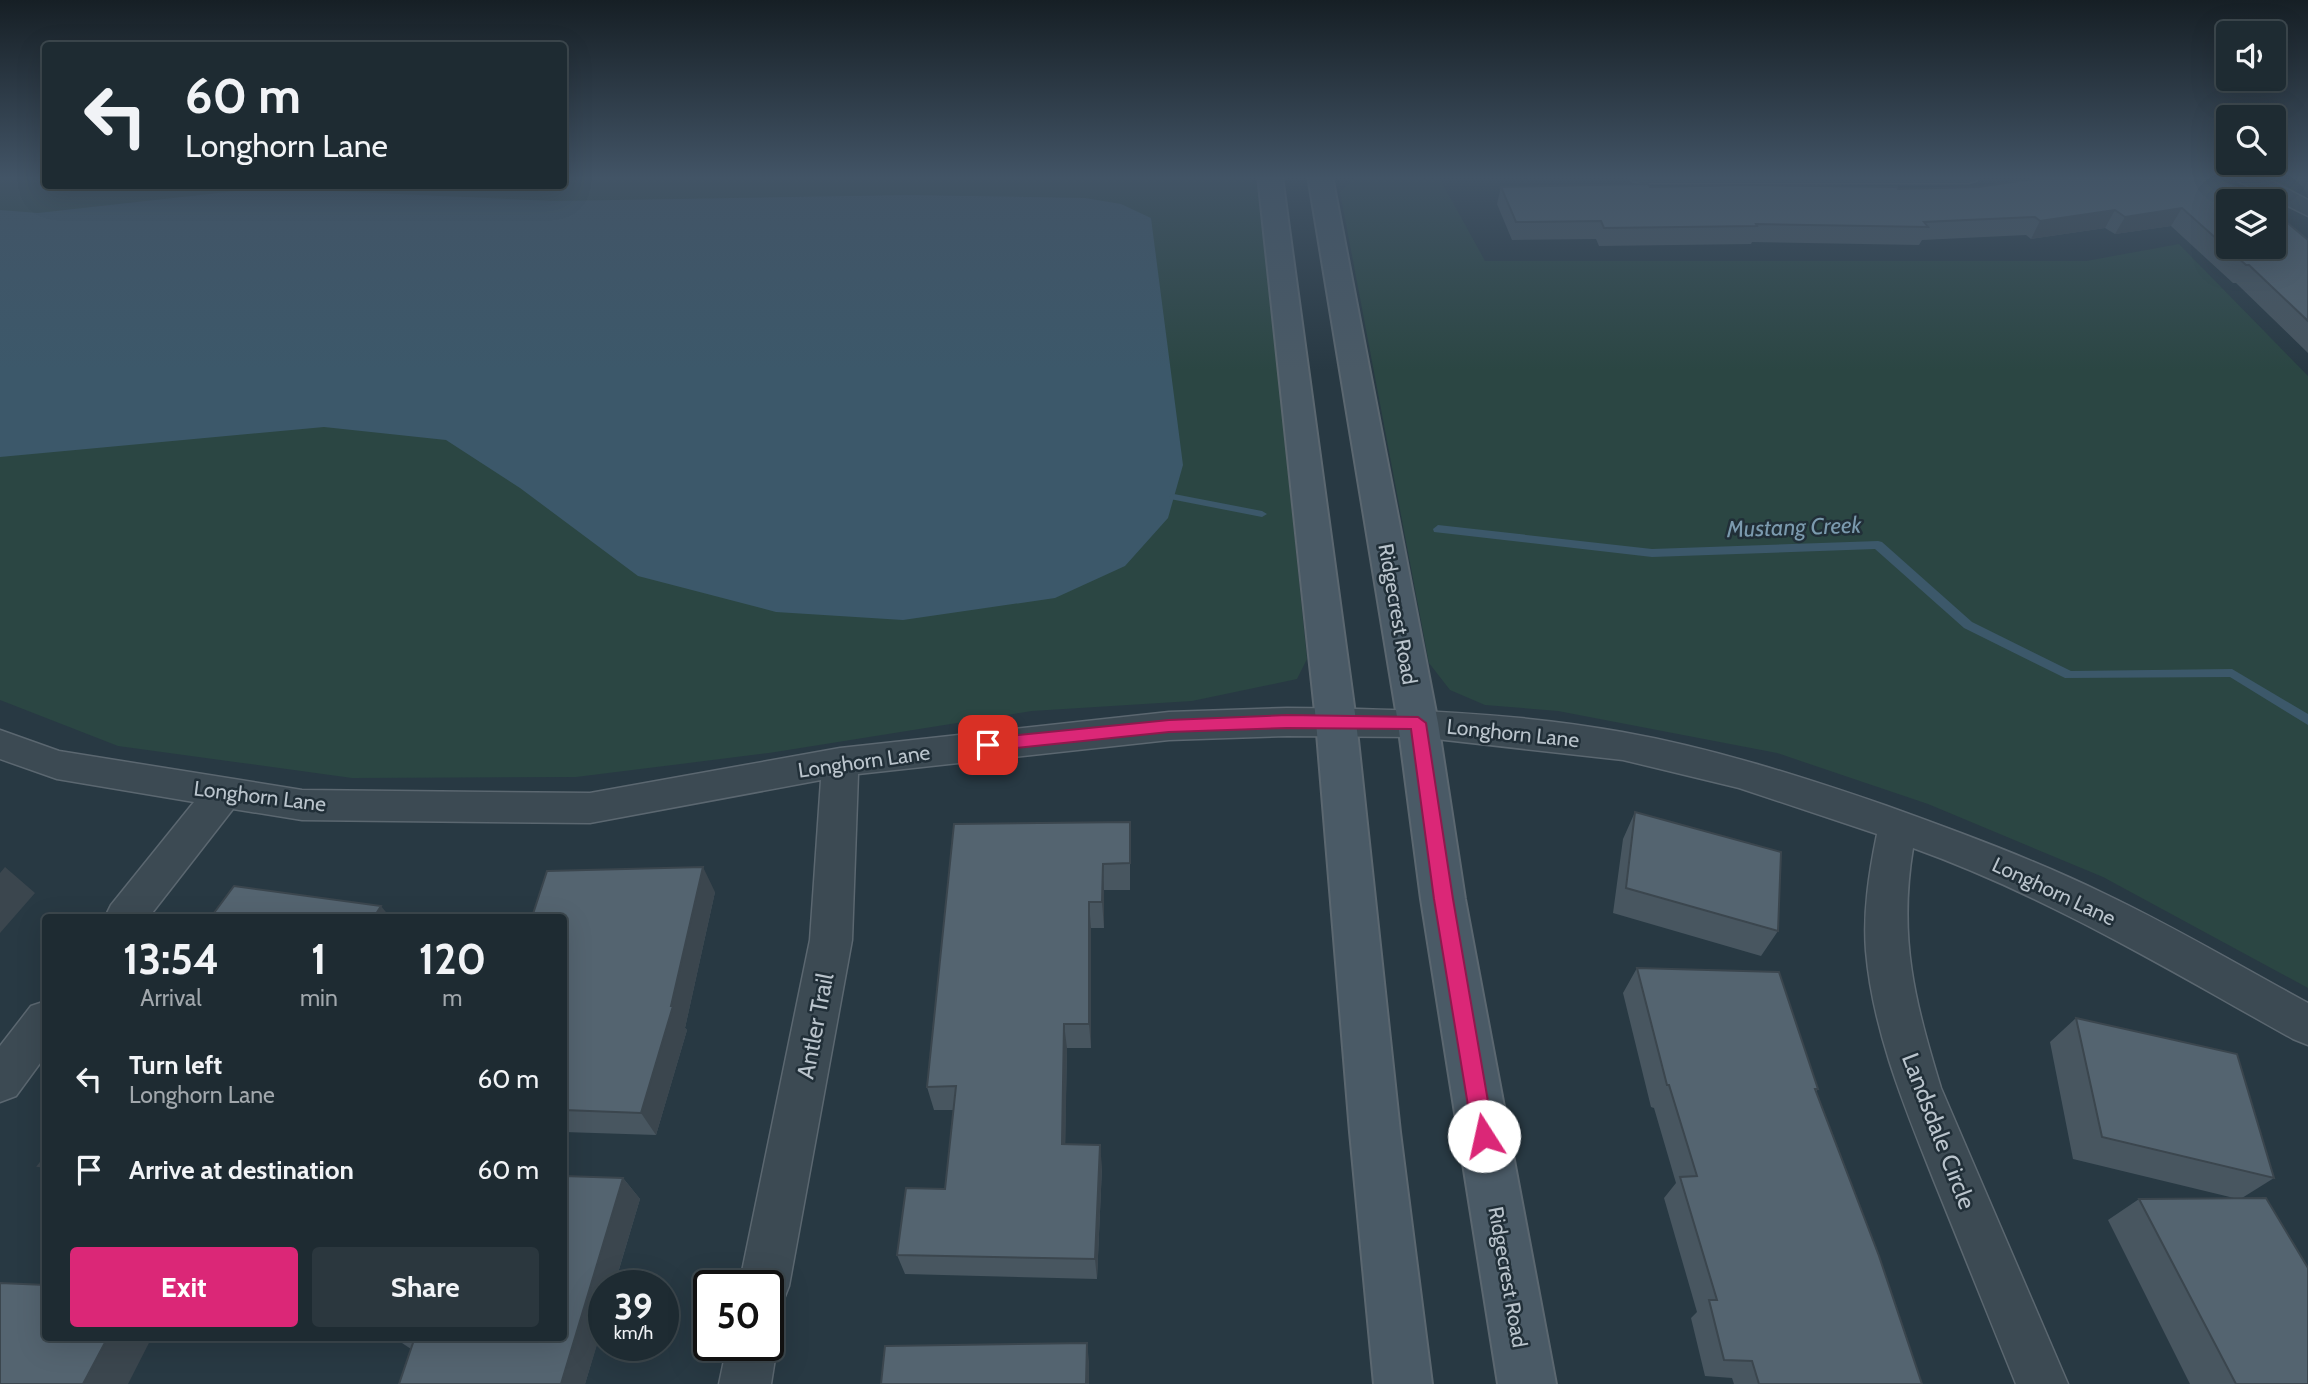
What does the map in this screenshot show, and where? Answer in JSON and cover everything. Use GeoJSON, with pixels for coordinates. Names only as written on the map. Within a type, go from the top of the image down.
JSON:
{"type":"FeatureCollection","features":[{"type":"Feature","properties":{"kind":"main road"},"geometry":{"type":"LineString","coordinates":[[1278,241],[1336,721],[1374,1118],[1403,1384]]}},
{"type":"Feature","properties":{"kind":"main road","name":"Ridgecrest Road"},"geometry":{"type":"LineString","coordinates":[[1332,241],[1418,723],[1447,921],[1527,1384]]}},
{"type":"Feature","properties":{"kind":"street","name":"Longhorn Lane"},"geometry":{"type":"LineString","coordinates":[[0,744],[57,765],[302,805],[590,808],[840,762],[1169,726],[1336,721],[1418,723],[1570,738],[1623,746],[1738,773],[1898,825],[1962,849],[2089,905],[2308,1024]]}},
{"type":"Feature","properties":{"kind":"street","name":"Antler Trail"},"geometry":{"type":"LineString","coordinates":[[767,1270],[831,940],[840,762]]}},
{"type":"Feature","properties":{"kind":"street"},"geometry":{"type":"LineString","coordinates":[[127,914],[224,792]]}},
{"type":"Feature","properties":{"kind":"street","name":"Landsdale Circle"},"geometry":{"type":"LineString","coordinates":[[1898,825],[1890,866],[1887,950],[1905,1042],[1919,1088],[2042,1384]]}},
{"type":"Feature","properties":{"kind":"street"},"geometry":{"type":"LineString","coordinates":[[0,1081],[42,1025]]}},
{"type":"Feature","properties":{"kind":"street"},"geometry":{"type":"LineString","coordinates":[[745,1384],[749,1361]]}},
{"type":"Feature","properties":{"kind":"green space"},"geometry":{"type":"Polygon","coordinates":[[[0,241],[1265,241],[1307,659],[1297,679],[1192,701],[1032,711],[769,753],[576,777],[352,778],[118,746],[0,700],[0,241]]]}},
{"type":"Feature","properties":{"kind":"green space"},"geometry":{"type":"Polygon","coordinates":[[[1349,241],[1474,241],[1485,261],[2086,261],[2179,244],[2308,376],[2308,988],[2103,877],[1928,804],[1777,753],[1558,711],[1485,705],[1450,690],[1429,663],[1349,241]]]}},
{"type":"Feature","properties":{"kind":"water"},"geometry":{"type":"Polygon","coordinates":[[[0,241],[1154,241],[1183,465],[1168,518],[1125,566],[1055,598],[903,620],[776,612],[638,576],[520,488],[446,440],[324,427],[0,457],[0,241]]]}},
{"type":"Feature","properties":{"kind":"building"},"geometry":{"type":"Polygon","coordinates":[[[2286,241],[2308,241],[2308,321],[2239,259],[2286,259],[2286,241]]]}},
{"type":"Feature","properties":{"kind":"building"},"geometry":{"type":"Polygon","coordinates":[[[1635,812],[1781,852],[1778,931],[1626,888],[1635,812]]]}},
{"type":"Feature","properties":{"kind":"building"},"geometry":{"type":"Polygon","coordinates":[[[1130,822],[1130,863],[1103,864],[1102,902],[1089,902],[1089,1024],[1064,1024],[1062,1144],[1100,1145],[1095,1259],[897,1255],[906,1188],[945,1189],[956,1086],[927,1087],[954,824],[1130,822]]]}},
{"type":"Feature","properties":{"kind":"building"},"geometry":{"type":"Polygon","coordinates":[[[703,867],[673,1006],[641,1113],[567,1110],[567,914],[533,914],[547,871],[703,867]]]}},
{"type":"Feature","properties":{"kind":"building"},"geometry":{"type":"Polygon","coordinates":[[[234,886],[381,906],[376,914],[213,914],[234,886]]]}},
{"type":"Feature","properties":{"kind":"building"},"geometry":{"type":"Polygon","coordinates":[[[1637,968],[1779,972],[1818,1089],[1815,1089],[1879,1256],[1922,1384],[1759,1384],[1752,1361],[1724,1360],[1709,1300],[1717,1300],[1680,1177],[1697,1176],[1667,1085],[1637,968]]]}},
{"type":"Feature","properties":{"kind":"building"},"geometry":{"type":"Polygon","coordinates":[[[2076,1018],[2237,1054],[2274,1178],[2102,1137],[2076,1018]]]}},
{"type":"Feature","properties":{"kind":"building"},"geometry":{"type":"Polygon","coordinates":[[[567,1176],[623,1178],[595,1270],[588,1270],[588,1294],[561,1384],[399,1384],[414,1341],[567,1341],[567,1176]]]}},
{"type":"Feature","properties":{"kind":"building"},"geometry":{"type":"Polygon","coordinates":[[[2266,1198],[2308,1268],[2308,1384],[2236,1384],[2139,1199],[2266,1198]]]}},
{"type":"Feature","properties":{"kind":"building"},"geometry":{"type":"Polygon","coordinates":[[[0,1283],[42,1285],[42,1341],[106,1341],[83,1384],[0,1384],[0,1283]]]}},
{"type":"Feature","properties":{"kind":"building"},"geometry":{"type":"Polygon","coordinates":[[[1087,1343],[1086,1384],[881,1384],[885,1346],[1087,1343]]]}},
{"type":"Feature","properties":{"kind":"waterway","name":"Mustang Creek"},"geometry":{"type":"LineString","coordinates":[[1174,497],[1262,514]]}},
{"type":"Feature","properties":{"kind":"waterway","name":"Mustang Creek"},"geometry":{"type":"LineString","coordinates":[[1438,529],[1652,553],[1878,545],[1968,625],[2069,675],[2232,673],[2308,720]]}},
{"type":"Feature","properties":{"kind":"route"},"geometry":{"type":"LineString","coordinates":[[988,745],[1169,726],[1336,721],[1418,723],[1443,899],[1484,1136]]}}]}
